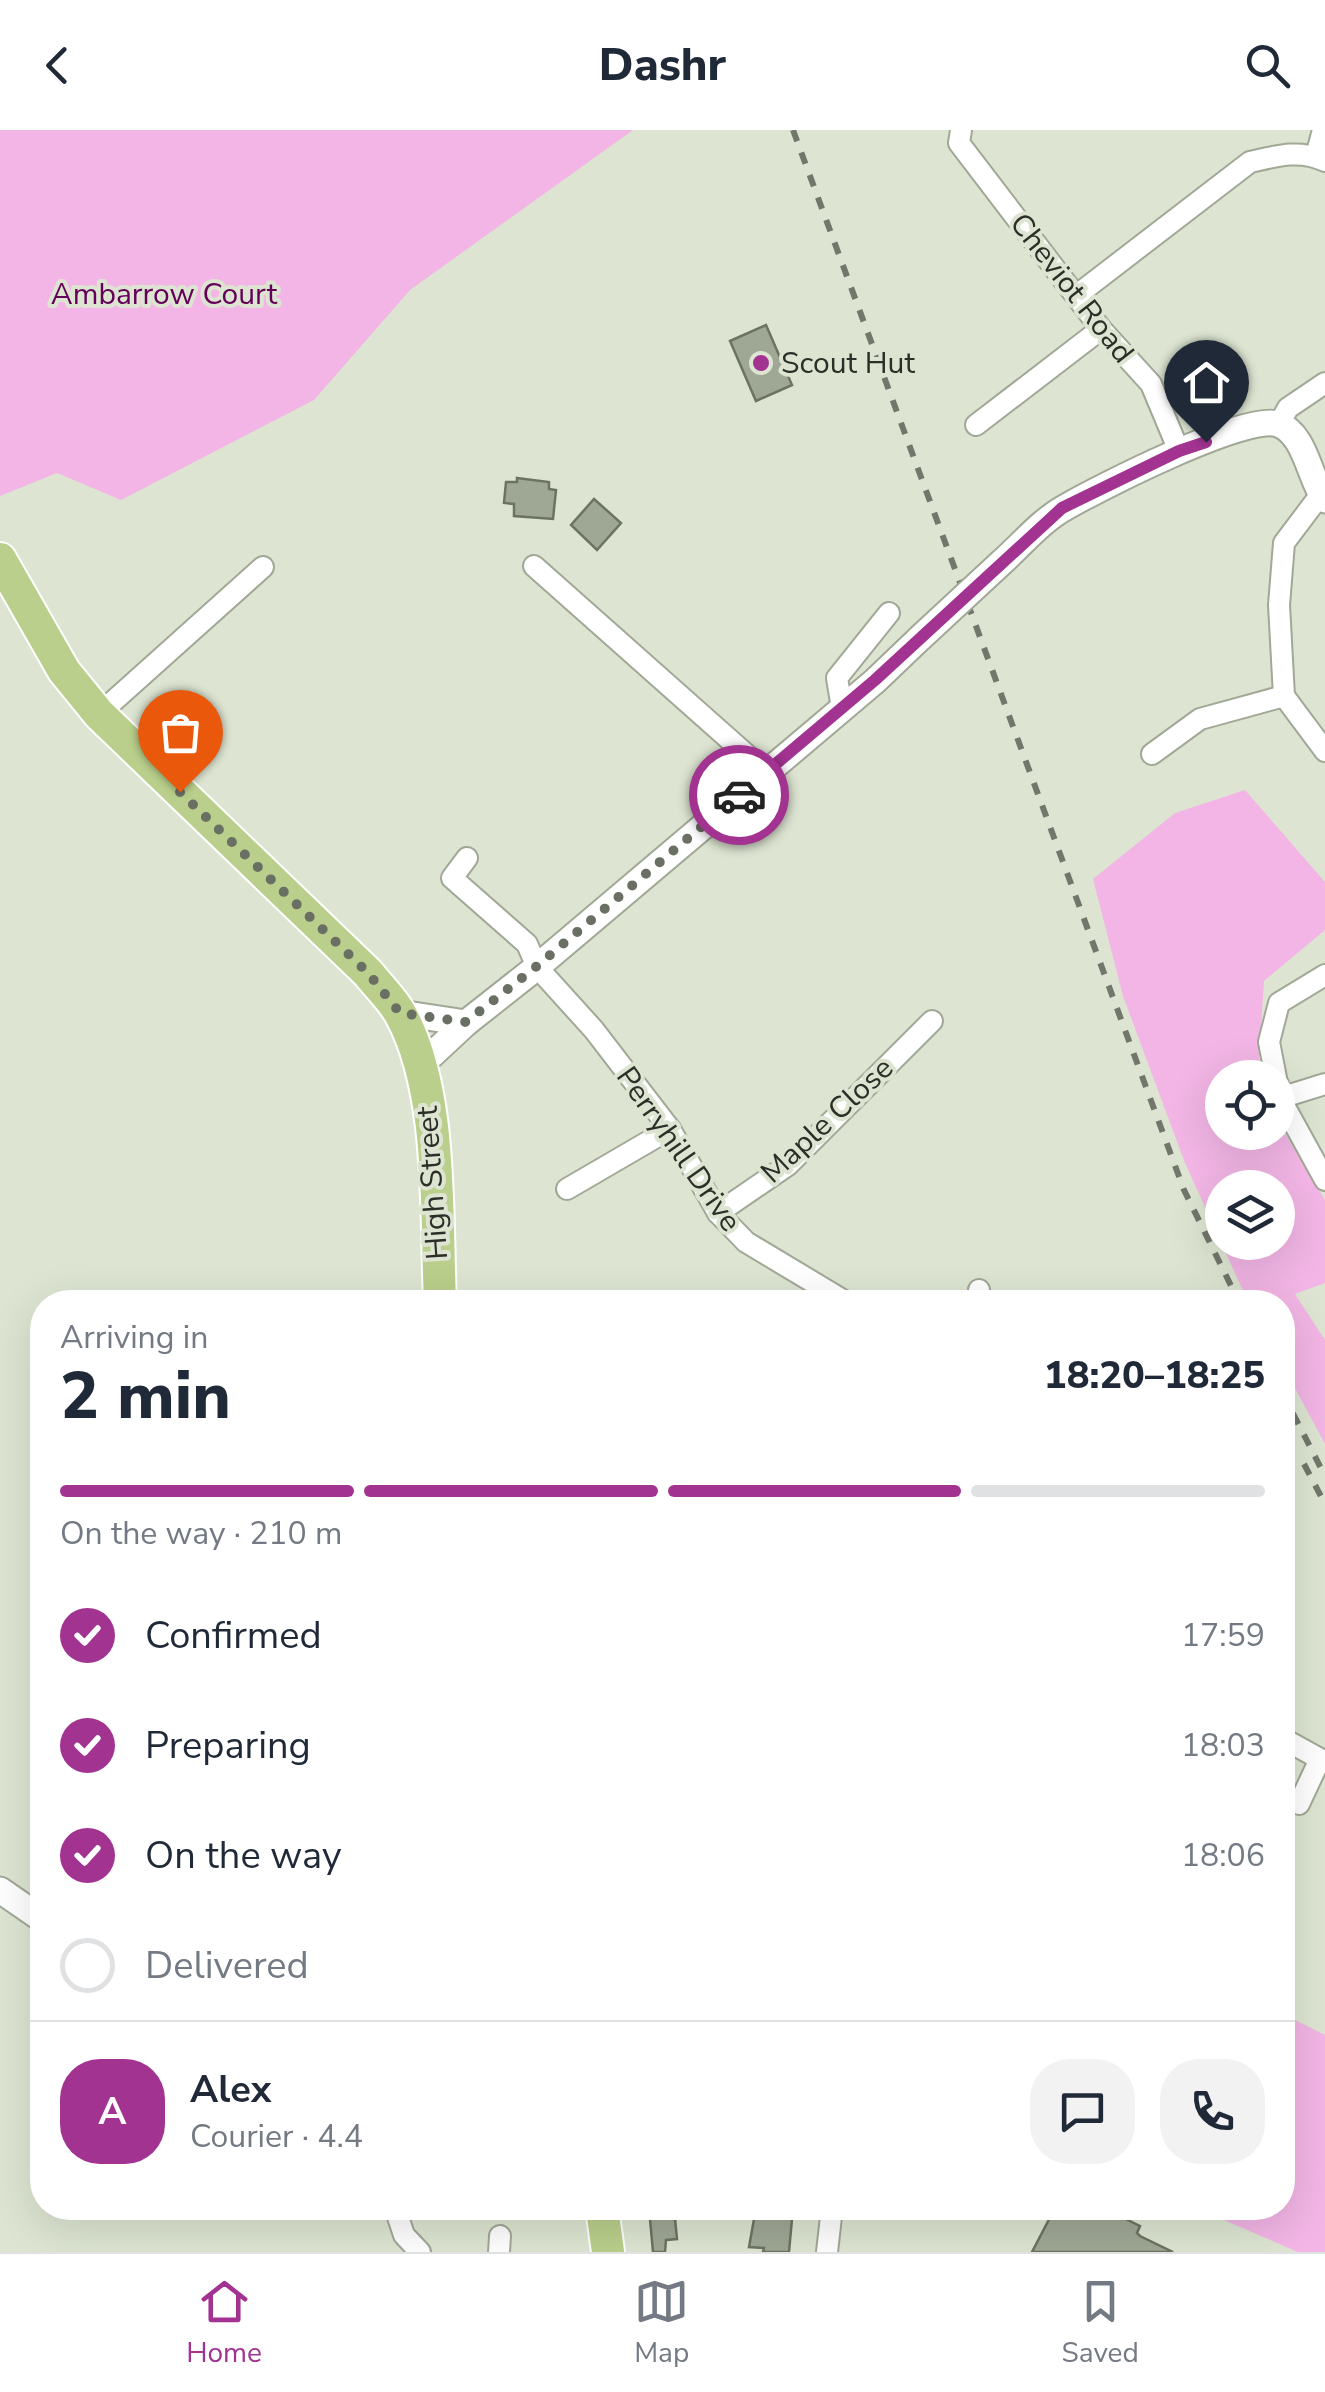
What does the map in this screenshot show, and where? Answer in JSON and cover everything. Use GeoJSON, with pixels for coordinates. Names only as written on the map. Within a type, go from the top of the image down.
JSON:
{"type":"FeatureCollection","features":[{"type":"Feature","properties":{"kind":"main road","name":"High Street"},"geometry":{"type":"LineString","coordinates":[[0,559],[64,671],[100,714],[368,973],[400,1013],[422,1064],[432,1127],[439,1290]]}},
{"type":"Feature","properties":{"kind":"main road"},"geometry":{"type":"LineString","coordinates":[[604,2220],[608,2252]]}},
{"type":"Feature","properties":{"kind":"street","name":"Cheviot Road"},"geometry":{"type":"LineString","coordinates":[[960,130],[959,144],[1101,328],[1151,384],[1179,451]]}},
{"type":"Feature","properties":{"kind":"street"},"geometry":{"type":"LineString","coordinates":[[1077,295],[1250,162],[1285,153],[1320,158],[1322,130]]}},
{"type":"Feature","properties":{"kind":"street"},"geometry":{"type":"LineString","coordinates":[[976,425],[1101,328]]}},
{"type":"Feature","properties":{"kind":"street"},"geometry":{"type":"LineString","coordinates":[[1279,424],[1288,408],[1325,382]]}},
{"type":"Feature","properties":{"kind":"street"},"geometry":{"type":"LineString","coordinates":[[422,1064],[466,1022],[842,708],[1062,508],[1179,451],[1259,422],[1279,424],[1296,437],[1323,497],[1284,543],[1280,605],[1284,696],[1325,751]]}},
{"type":"Feature","properties":{"kind":"street"},"geometry":{"type":"LineString","coordinates":[[534,566],[766,772]]}},
{"type":"Feature","properties":{"kind":"street"},"geometry":{"type":"LineString","coordinates":[[100,714],[264,567]]}},
{"type":"Feature","properties":{"kind":"street"},"geometry":{"type":"LineString","coordinates":[[842,708],[838,678],[889,613]]}},
{"type":"Feature","properties":{"kind":"street"},"geometry":{"type":"LineString","coordinates":[[1152,754],[1200,719],[1284,696]]}},
{"type":"Feature","properties":{"kind":"street","name":"Perryhill Drive"},"geometry":{"type":"LineString","coordinates":[[467,858],[452,878],[527,944],[537,966],[594,1030],[670,1128],[718,1213],[746,1242],[823,1290]]}},
{"type":"Feature","properties":{"kind":"street"},"geometry":{"type":"LineString","coordinates":[[1272,1060],[1268,1042],[1280,1003],[1325,975]]}},
{"type":"Feature","properties":{"kind":"street"},"geometry":{"type":"LineString","coordinates":[[400,1013],[466,1022]]}},
{"type":"Feature","properties":{"kind":"street","name":"Maple Close"},"geometry":{"type":"LineString","coordinates":[[718,1213],[788,1165],[932,1021]]}},
{"type":"Feature","properties":{"kind":"street"},"geometry":{"type":"LineString","coordinates":[[1295,1085],[1325,1084]]}},
{"type":"Feature","properties":{"kind":"street"},"geometry":{"type":"LineString","coordinates":[[1295,1120],[1325,1180]]}},
{"type":"Feature","properties":{"kind":"street"},"geometry":{"type":"LineString","coordinates":[[567,1190],[670,1128]]}},
{"type":"Feature","properties":{"kind":"street"},"geometry":{"type":"LineString","coordinates":[[1295,1745],[1320,1759],[1299,1804]]}},
{"type":"Feature","properties":{"kind":"street"},"geometry":{"type":"LineString","coordinates":[[0,1890],[30,1910]]}},
{"type":"Feature","properties":{"kind":"street"},"geometry":{"type":"LineString","coordinates":[[399,2220],[404,2235],[420,2252]]}},
{"type":"Feature","properties":{"kind":"street"},"geometry":{"type":"LineString","coordinates":[[827,2252],[831,2220]]}},
{"type":"Feature","properties":{"kind":"green space","name":"Ambarrow Court"},"geometry":{"type":"Polygon","coordinates":[[[0,130],[633,130],[410,290],[314,400],[121,500],[57,473],[0,496],[0,130]]]}},
{"type":"Feature","properties":{"kind":"green space"},"geometry":{"type":"Polygon","coordinates":[[[1245,790],[1325,882],[1325,930],[1264,981],[1259,1060],[1205,1060],[1205,1150],[1295,1150],[1325,1200],[1325,1283],[1295,1294],[1295,1290],[1243,1290],[1229,1260],[1295,1260],[1295,1170],[1205,1170],[1205,1207],[1123,996],[1093,879],[1175,813],[1245,790]]]}},
{"type":"Feature","properties":{"kind":"green space"},"geometry":{"type":"Polygon","coordinates":[[[1295,1294],[1325,1340],[1325,1444],[1295,1388],[1295,1294]]]}},
{"type":"Feature","properties":{"kind":"green space"},"geometry":{"type":"Polygon","coordinates":[[[1295,2020],[1325,2035],[1325,2252],[1298,2252],[1224,2220],[1295,2220],[1295,2020]]]}},
{"type":"Feature","properties":{"kind":"building","name":"Scout Hut"},"geometry":{"type":"Polygon","coordinates":[[[766,325],[792,385],[756,401],[730,341],[766,325]]]}},
{"type":"Feature","properties":{"kind":"building"},"geometry":{"type":"Polygon","coordinates":[[[517,478],[549,482],[549,489],[556,490],[553,519],[514,516],[514,504],[504,503],[506,482],[517,482],[517,478]]]}},
{"type":"Feature","properties":{"kind":"building"},"geometry":{"type":"Polygon","coordinates":[[[594,499],[621,523],[597,550],[571,525],[594,499]]]}},
{"type":"Feature","properties":{"kind":"building"},"geometry":{"type":"Polygon","coordinates":[[[650,2220],[675,2220],[677,2239],[666,2240],[665,2252],[653,2252],[650,2220]]]}},
{"type":"Feature","properties":{"kind":"building"},"geometry":{"type":"Polygon","coordinates":[[[754,2220],[792,2220],[789,2252],[763,2252],[764,2248],[749,2247],[754,2220]]]}},
{"type":"Feature","properties":{"kind":"building"},"geometry":{"type":"Polygon","coordinates":[[[1049,2220],[1128,2220],[1140,2226],[1140,2236],[1173,2252],[1032,2252],[1049,2220]]]}},
{"type":"Feature","properties":{"kind":"railway"},"geometry":{"type":"LineString","coordinates":[[793,130],[1184,1190],[1233,1290]]}},
{"type":"Feature","properties":{"kind":"railway"},"geometry":{"type":"LineString","coordinates":[[1295,1417],[1325,1476]]}},
{"type":"Feature","properties":{"kind":"railway"},"geometry":{"type":"LineString","coordinates":[[1304,1464],[1325,1504]]}},
{"type":"Feature","properties":{"kind":"way so far"},"geometry":{"type":"LineString","coordinates":[[180,792],[368,973],[400,1013],[466,1022],[739,795]]}},
{"type":"Feature","properties":{"kind":"place","name":"Scout Hut"},"geometry":{"type":"Point","coordinates":[761,363]}},
{"type":"Feature","properties":{"kind":"route"},"geometry":{"type":"LineString","coordinates":[[739,795],[875,680],[1062,508],[1179,451],[1206,442]]}}]}
